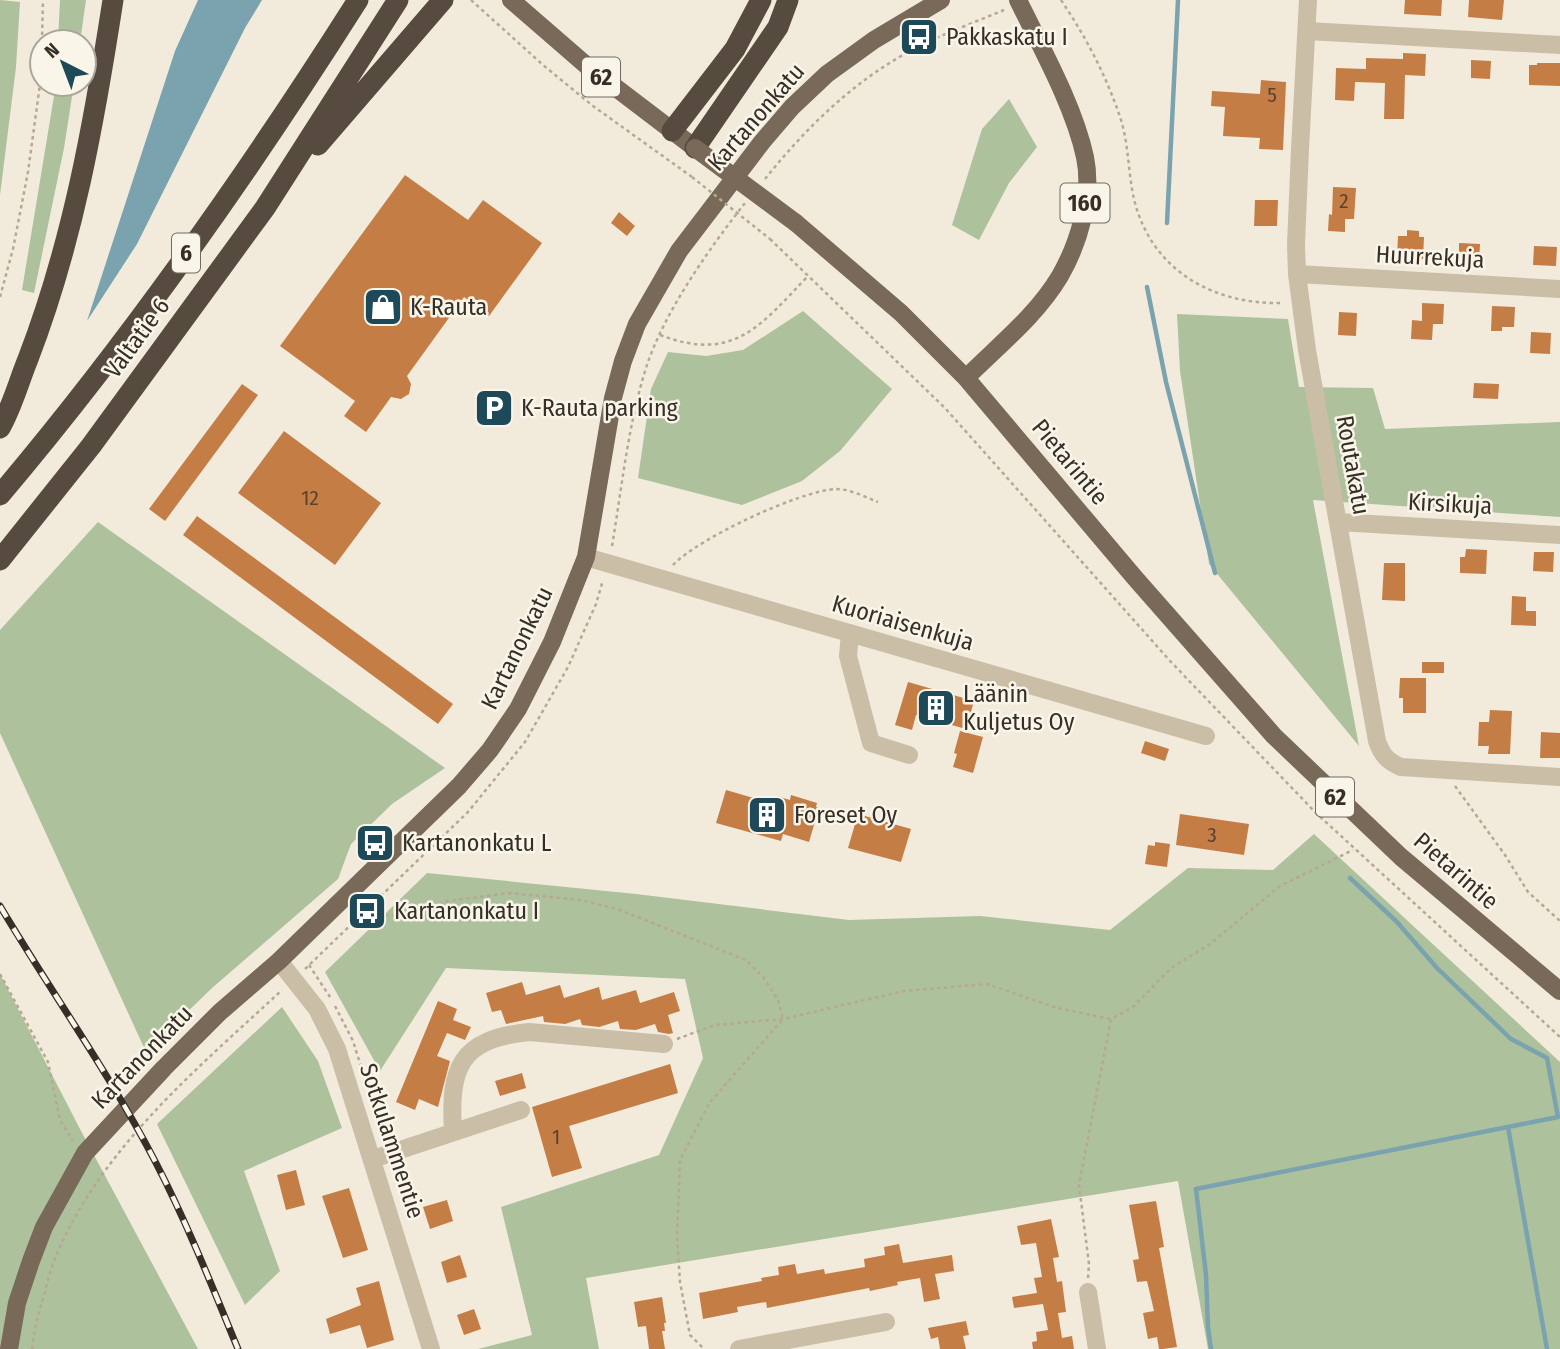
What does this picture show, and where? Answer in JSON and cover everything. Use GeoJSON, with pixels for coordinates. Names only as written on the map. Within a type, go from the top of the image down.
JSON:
{"type":"FeatureCollection","features":[{"type":"Feature","properties":{"kind":"highway"},"geometry":{"type":"LineString","coordinates":[[0,428],[43,318],[70,230],[93,125],[113,0]]}},
{"type":"Feature","properties":{"kind":"highway","name":"Valtatie 6"},"geometry":{"type":"LineString","coordinates":[[0,495],[70,412],[205,228],[358,0]]}},
{"type":"Feature","properties":{"kind":"highway","name":"Valtatie 6"},"geometry":{"type":"LineString","coordinates":[[0,560],[91,446],[265,208],[398,0]]}},
{"type":"Feature","properties":{"kind":"highway"},"geometry":{"type":"LineString","coordinates":[[265,208],[443,0]]}},
{"type":"Feature","properties":{"kind":"highway"},"geometry":{"type":"LineString","coordinates":[[672,131],[734,49],[761,0]]}},
{"type":"Feature","properties":{"kind":"highway"},"geometry":{"type":"LineString","coordinates":[[695,149],[778,27],[788,0]]}},
{"type":"Feature","properties":{"kind":"main road","name":"Pietarintie"},"geometry":{"type":"LineString","coordinates":[[511,0],[586,65],[796,223],[901,313],[966,378],[1169,618],[1274,736],[1401,856],[1560,991]]}},
{"type":"Feature","properties":{"kind":"main road","name":"Kartanonkatu"},"geometry":{"type":"LineString","coordinates":[[9,1349],[17,1303],[36,1250],[62,1193],[85,1153],[173,1058],[220,1012],[279,961],[459,786],[490,750],[518,709],[552,642],[586,557],[622,361],[637,324],[679,251],[762,142],[818,82],[874,40],[941,0]]}},
{"type":"Feature","properties":{"kind":"main road","name":"160"},"geometry":{"type":"LineString","coordinates":[[966,378],[1034,310],[1060,276],[1078,237],[1086,196],[1086,159],[1074,123],[1019,2]]}},
{"type":"Feature","properties":{"kind":"street","name":"Routakatu"},"geometry":{"type":"LineString","coordinates":[[1308,0],[1296,245],[1297,274],[1377,741],[1382,755],[1401,767],[1560,777]]}},
{"type":"Feature","properties":{"kind":"street"},"geometry":{"type":"LineString","coordinates":[[1307,31],[1560,45]]}},
{"type":"Feature","properties":{"kind":"street","name":"Huurrekuja"},"geometry":{"type":"LineString","coordinates":[[1297,274],[1560,289]]}},
{"type":"Feature","properties":{"kind":"street","name":"Kirsikuja"},"geometry":{"type":"LineString","coordinates":[[1338,522],[1560,535]]}},
{"type":"Feature","properties":{"kind":"street","name":"Kuoriaisenkuja"},"geometry":{"type":"LineString","coordinates":[[586,557],[1206,736]]}},
{"type":"Feature","properties":{"kind":"street"},"geometry":{"type":"LineString","coordinates":[[850,633],[848,656],[871,743],[909,755]]}},
{"type":"Feature","properties":{"kind":"street","name":"Sotkulammentie"},"geometry":{"type":"LineString","coordinates":[[279,961],[317,1009],[337,1049],[431,1349]]}},
{"type":"Feature","properties":{"kind":"street"},"geometry":{"type":"LineString","coordinates":[[453,1132],[454,1087],[460,1066],[468,1052],[482,1042],[529,1032],[664,1044]]}},
{"type":"Feature","properties":{"kind":"street"},"geometry":{"type":"LineString","coordinates":[[373,1159],[521,1110]]}},
{"type":"Feature","properties":{"kind":"street"},"geometry":{"type":"LineString","coordinates":[[1088,1292],[1097,1349]]}},
{"type":"Feature","properties":{"kind":"street"},"geometry":{"type":"LineString","coordinates":[[739,1349],[886,1322]]}},
{"type":"Feature","properties":{"kind":"path"},"geometry":{"type":"LineString","coordinates":[[0,297],[13,249],[28,172],[41,76],[43,0]]}},
{"type":"Feature","properties":{"kind":"path"},"geometry":{"type":"LineString","coordinates":[[471,0],[593,106],[692,177],[771,239],[945,408],[1171,662],[1354,849],[1560,1037]]}},
{"type":"Feature","properties":{"kind":"path"},"geometry":{"type":"LineString","coordinates":[[1061,0],[1086,39],[1109,88],[1128,145],[1134,196],[1141,222],[1154,246],[1178,273],[1205,288],[1234,298],[1267,304],[1301,303]]}},
{"type":"Feature","properties":{"kind":"path"},"geometry":{"type":"LineString","coordinates":[[764,181],[787,151],[821,116],[883,67],[923,44],[1019,2]]}},
{"type":"Feature","properties":{"kind":"path"},"geometry":{"type":"LineString","coordinates":[[32,1349],[33,1331],[56,1257],[103,1173],[170,1096],[468,812],[525,742],[568,667],[596,604],[609,563],[636,405],[647,365],[690,280],[748,201]]}},
{"type":"Feature","properties":{"kind":"path"},"geometry":{"type":"LineString","coordinates":[[660,335],[699,346],[719,345],[737,339],[751,332],[808,276]]}},
{"type":"Feature","properties":{"kind":"path"},"geometry":{"type":"LineString","coordinates":[[664,579],[670,568],[693,548],[727,528],[775,507],[814,493],[837,489],[878,502]]}},
{"type":"Feature","properties":{"kind":"path"},"geometry":{"type":"LineString","coordinates":[[1443,771],[1505,855],[1528,892],[1560,921]]}},
{"type":"Feature","properties":{"kind":"path"},"geometry":{"type":"LineString","coordinates":[[664,1044],[715,1025],[783,1018],[904,991],[987,984],[1057,1008],[1111,1019],[1133,1007],[1171,968],[1210,944],[1280,886],[1354,849]]}},
{"type":"Feature","properties":{"kind":"path"},"geometry":{"type":"LineString","coordinates":[[370,908],[386,915],[401,916],[448,901],[509,893],[581,900],[627,913],[746,960],[764,978],[778,1000],[783,1018]]}},
{"type":"Feature","properties":{"kind":"path"},"geometry":{"type":"LineString","coordinates":[[0,974],[48,1062],[60,1120],[70,1138],[85,1153]]}},
{"type":"Feature","properties":{"kind":"path"},"geometry":{"type":"LineString","coordinates":[[704,1349],[690,1335],[680,1282],[677,1237],[680,1160],[710,1102],[783,1018]]}},
{"type":"Feature","properties":{"kind":"path"},"geometry":{"type":"LineString","coordinates":[[1088,1292],[1089,1264],[1079,1185],[1111,1019]]}},
{"type":"Feature","properties":{"kind":"green space"},"geometry":{"type":"Polygon","coordinates":[[[0,0],[20,2],[16,67],[0,195],[0,0]]]}},
{"type":"Feature","properties":{"kind":"green space"},"geometry":{"type":"Polygon","coordinates":[[[60,0],[86,0],[82,28],[59,28],[60,0]]]}},
{"type":"Feature","properties":{"kind":"green space"},"geometry":{"type":"Polygon","coordinates":[[[54,98],[72,98],[34,293],[22,290],[54,98]]]}},
{"type":"Feature","properties":{"kind":"green space"},"geometry":{"type":"Polygon","coordinates":[[[1009,99],[1037,147],[1009,183],[979,240],[952,225],[982,129],[1009,99]]]}},
{"type":"Feature","properties":{"kind":"green space"},"geometry":{"type":"Polygon","coordinates":[[[803,311],[892,389],[840,451],[802,481],[742,505],[638,478],[651,389],[668,352],[706,356],[743,350],[803,311]]]}},
{"type":"Feature","properties":{"kind":"green space"},"geometry":{"type":"Polygon","coordinates":[[[1177,314],[1288,319],[1299,387],[1373,388],[1385,429],[1560,422],[1560,517],[1313,500],[1359,746],[1209,564],[1180,371],[1177,314]]]}},
{"type":"Feature","properties":{"kind":"green space"},"geometry":{"type":"Polygon","coordinates":[[[98,522],[445,768],[392,804],[351,844],[338,879],[212,988],[146,1052],[0,733],[0,630],[98,522]]]}},
{"type":"Feature","properties":{"kind":"green space"},"geometry":{"type":"Polygon","coordinates":[[[1314,834],[1560,1062],[1560,1349],[1208,1349],[1178,1181],[586,1278],[599,1349],[478,1349],[532,1335],[501,1207],[659,1155],[703,1058],[685,979],[446,968],[380,1071],[325,972],[427,873],[636,894],[849,920],[980,916],[1110,930],[1188,868],[1273,870],[1314,834]]]}},
{"type":"Feature","properties":{"kind":"green space"},"geometry":{"type":"Polygon","coordinates":[[[0,974],[80,1129],[198,1349],[0,1349],[0,974]]]}},
{"type":"Feature","properties":{"kind":"green space"},"geometry":{"type":"Polygon","coordinates":[[[282,1007],[318,1061],[342,1128],[244,1171],[280,1271],[245,1305],[157,1124],[282,1007]]]}},
{"type":"Feature","properties":{"kind":"water"},"geometry":{"type":"Polygon","coordinates":[[[198,0],[262,0],[245,28],[137,244],[87,321],[175,51],[198,0]]]}},
{"type":"Feature","properties":{"kind":"building"},"geometry":{"type":"Polygon","coordinates":[[[1405,0],[1442,0],[1441,16],[1404,14],[1405,0]]]}},
{"type":"Feature","properties":{"kind":"building"},"geometry":{"type":"Polygon","coordinates":[[[1469,0],[1504,0],[1502,20],[1468,17],[1469,0]]]}},
{"type":"Feature","properties":{"kind":"building"},"geometry":{"type":"Polygon","coordinates":[[[1403,53],[1426,54],[1425,76],[1405,75],[1404,119],[1384,119],[1385,83],[1355,82],[1354,101],[1335,100],[1336,68],[1366,69],[1366,58],[1403,59],[1403,53]]]}},
{"type":"Feature","properties":{"kind":"building"},"geometry":{"type":"Polygon","coordinates":[[[1471,60],[1491,61],[1490,79],[1471,78],[1471,60]]]}},
{"type":"Feature","properties":{"kind":"building"},"geometry":{"type":"Polygon","coordinates":[[[1560,63],[1560,86],[1529,85],[1529,65],[1560,63]]]}},
{"type":"Feature","properties":{"kind":"building"},"geometry":{"type":"Polygon","coordinates":[[[1261,80],[1286,82],[1283,150],[1259,149],[1260,138],[1223,136],[1225,107],[1211,106],[1212,91],[1260,94],[1261,80]]]}},
{"type":"Feature","properties":{"kind":"building","name":"K-Rauta"},"geometry":{"type":"Polygon","coordinates":[[[405,175],[468,220],[483,200],[542,243],[489,316],[464,297],[407,376],[411,384],[409,394],[401,399],[391,397],[366,432],[344,416],[355,401],[280,346],[405,175]]]}},
{"type":"Feature","properties":{"kind":"building"},"geometry":{"type":"Polygon","coordinates":[[[1333,187],[1356,188],[1354,219],[1345,219],[1345,232],[1328,231],[1329,214],[1332,215],[1333,187]]]}},
{"type":"Feature","properties":{"kind":"building"},"geometry":{"type":"Polygon","coordinates":[[[1255,200],[1278,200],[1277,226],[1254,226],[1255,200]]]}},
{"type":"Feature","properties":{"kind":"building"},"geometry":{"type":"Polygon","coordinates":[[[619,212],[635,226],[627,236],[611,223],[619,212]]]}},
{"type":"Feature","properties":{"kind":"building"},"geometry":{"type":"Polygon","coordinates":[[[1407,230],[1419,231],[1419,237],[1424,237],[1423,259],[1397,258],[1398,236],[1407,236],[1407,230]]]}},
{"type":"Feature","properties":{"kind":"building"},"geometry":{"type":"Polygon","coordinates":[[[1459,243],[1480,244],[1479,262],[1459,261],[1459,243]]]}},
{"type":"Feature","properties":{"kind":"building"},"geometry":{"type":"Polygon","coordinates":[[[1534,246],[1557,247],[1556,266],[1533,265],[1534,246]]]}},
{"type":"Feature","properties":{"kind":"building"},"geometry":{"type":"Polygon","coordinates":[[[1422,303],[1444,304],[1443,324],[1433,324],[1432,340],[1411,339],[1412,320],[1422,321],[1422,303]]]}},
{"type":"Feature","properties":{"kind":"building"},"geometry":{"type":"Polygon","coordinates":[[[1492,306],[1515,307],[1514,327],[1491,331],[1492,306]]]}},
{"type":"Feature","properties":{"kind":"building"},"geometry":{"type":"Polygon","coordinates":[[[1339,312],[1357,313],[1356,336],[1338,335],[1339,312]]]}},
{"type":"Feature","properties":{"kind":"building"},"geometry":{"type":"Polygon","coordinates":[[[1531,332],[1551,333],[1550,354],[1530,353],[1531,332]]]}},
{"type":"Feature","properties":{"kind":"building"},"geometry":{"type":"Polygon","coordinates":[[[1474,383],[1499,384],[1498,399],[1473,398],[1474,383]]]}},
{"type":"Feature","properties":{"kind":"building"},"geometry":{"type":"Polygon","coordinates":[[[242,384],[258,395],[165,521],[149,509],[242,384]]]}},
{"type":"Feature","properties":{"kind":"building"},"geometry":{"type":"Polygon","coordinates":[[[284,431],[381,503],[335,565],[238,493],[284,431]]]}},
{"type":"Feature","properties":{"kind":"building"},"geometry":{"type":"Polygon","coordinates":[[[197,516],[453,704],[438,724],[183,535],[197,516]]]}},
{"type":"Feature","properties":{"kind":"building"},"geometry":{"type":"Polygon","coordinates":[[[1466,549],[1487,550],[1486,574],[1460,573],[1460,557],[1465,557],[1466,549]]]}},
{"type":"Feature","properties":{"kind":"building"},"geometry":{"type":"Polygon","coordinates":[[[1534,552],[1554,552],[1553,572],[1533,571],[1534,552]]]}},
{"type":"Feature","properties":{"kind":"building"},"geometry":{"type":"Polygon","coordinates":[[[1384,563],[1405,563],[1405,601],[1382,600],[1384,563]]]}},
{"type":"Feature","properties":{"kind":"building"},"geometry":{"type":"Polygon","coordinates":[[[1512,596],[1526,597],[1526,611],[1536,611],[1536,626],[1511,625],[1512,596]]]}},
{"type":"Feature","properties":{"kind":"building"},"geometry":{"type":"Polygon","coordinates":[[[1422,662],[1444,662],[1444,673],[1422,673],[1422,662]]]}},
{"type":"Feature","properties":{"kind":"building"},"geometry":{"type":"Polygon","coordinates":[[[1400,678],[1426,678],[1426,713],[1403,713],[1403,698],[1399,698],[1400,678]]]}},
{"type":"Feature","properties":{"kind":"building","name":"Läänin Kuljetus Oy"},"geometry":{"type":"Polygon","coordinates":[[[908,682],[974,701],[966,729],[916,715],[912,730],[895,725],[908,682]]]}},
{"type":"Feature","properties":{"kind":"building"},"geometry":{"type":"Polygon","coordinates":[[[1490,710],[1512,711],[1510,754],[1488,754],[1489,746],[1478,746],[1479,722],[1489,722],[1490,710]]]}},
{"type":"Feature","properties":{"kind":"building"},"geometry":{"type":"Polygon","coordinates":[[[960,731],[983,737],[973,773],[953,767],[960,731]]]}},
{"type":"Feature","properties":{"kind":"building"},"geometry":{"type":"Polygon","coordinates":[[[1541,732],[1560,733],[1560,758],[1540,758],[1541,732]]]}},
{"type":"Feature","properties":{"kind":"building"},"geometry":{"type":"Polygon","coordinates":[[[1145,741],[1169,749],[1165,761],[1141,753],[1145,741]]]}},
{"type":"Feature","properties":{"kind":"building","name":"Foreset Oy"},"geometry":{"type":"Polygon","coordinates":[[[726,790],[774,804],[776,796],[790,800],[791,795],[817,803],[816,807],[819,808],[809,842],[783,834],[781,841],[716,823],[726,790]]]}},
{"type":"Feature","properties":{"kind":"building"},"geometry":{"type":"Polygon","coordinates":[[[858,814],[911,829],[901,862],[848,848],[858,814]]]}},
{"type":"Feature","properties":{"kind":"building"},"geometry":{"type":"Polygon","coordinates":[[[1180,814],[1249,824],[1244,855],[1176,845],[1180,814]]]}},
{"type":"Feature","properties":{"kind":"building"},"geometry":{"type":"Polygon","coordinates":[[[1155,842],[1170,844],[1167,867],[1145,864],[1148,845],[1155,846],[1155,842]]]}},
{"type":"Feature","properties":{"kind":"building"},"geometry":{"type":"Polygon","coordinates":[[[522,982],[526,995],[560,985],[564,998],[599,987],[602,1000],[636,990],[640,1003],[674,992],[680,1011],[668,1015],[673,1033],[669,1034],[658,1032],[655,1024],[636,1030],[620,1029],[618,1021],[599,1027],[582,1025],[580,1019],[565,1024],[544,1022],[543,1016],[506,1024],[501,1010],[492,1012],[486,993],[522,982]]]}},
{"type":"Feature","properties":{"kind":"building"},"geometry":{"type":"Polygon","coordinates":[[[438,1001],[457,1009],[453,1020],[471,1027],[465,1040],[447,1033],[437,1056],[450,1061],[438,1107],[419,1099],[415,1110],[396,1102],[438,1001]]]}},
{"type":"Feature","properties":{"kind":"building"},"geometry":{"type":"Polygon","coordinates":[[[670,1064],[678,1093],[569,1126],[582,1168],[552,1177],[532,1107],[670,1064]]]}},
{"type":"Feature","properties":{"kind":"building"},"geometry":{"type":"Polygon","coordinates":[[[522,1073],[526,1088],[500,1096],[495,1081],[522,1073]]]}},
{"type":"Feature","properties":{"kind":"building"},"geometry":{"type":"Polygon","coordinates":[[[296,1170],[305,1205],[286,1210],[277,1175],[296,1170]]]}},
{"type":"Feature","properties":{"kind":"building"},"geometry":{"type":"Polygon","coordinates":[[[349,1188],[368,1250],[343,1258],[322,1196],[349,1188]]]}},
{"type":"Feature","properties":{"kind":"building"},"geometry":{"type":"Polygon","coordinates":[[[447,1200],[453,1221],[430,1229],[423,1207],[447,1200]]]}},
{"type":"Feature","properties":{"kind":"building"},"geometry":{"type":"Polygon","coordinates":[[[1156,1201],[1164,1247],[1159,1248],[1177,1347],[1163,1349],[1159,1349],[1157,1337],[1148,1339],[1143,1313],[1154,1311],[1147,1281],[1137,1282],[1133,1260],[1139,1259],[1129,1205],[1156,1201]]]}},
{"type":"Feature","properties":{"kind":"building"},"geometry":{"type":"Polygon","coordinates":[[[1051,1219],[1059,1257],[1053,1258],[1057,1282],[1062,1281],[1066,1312],[1058,1313],[1062,1338],[1072,1336],[1074,1349],[1033,1349],[1032,1342],[1037,1341],[1036,1332],[1048,1330],[1043,1304],[1014,1308],[1012,1297],[1037,1293],[1034,1278],[1042,1277],[1036,1243],[1021,1245],[1017,1226],[1051,1219]]]}},
{"type":"Feature","properties":{"kind":"building"},"geometry":{"type":"Polygon","coordinates":[[[899,1244],[903,1263],[952,1255],[954,1271],[935,1274],[940,1299],[924,1302],[920,1278],[870,1291],[869,1288],[767,1308],[766,1302],[737,1307],[738,1312],[703,1319],[699,1293],[762,1281],[761,1278],[779,1275],[778,1267],[795,1264],[797,1274],[824,1269],[825,1274],[865,1267],[864,1259],[885,1255],[884,1247],[899,1244]]]}},
{"type":"Feature","properties":{"kind":"building"},"geometry":{"type":"Polygon","coordinates":[[[460,1255],[467,1277],[447,1283],[441,1262],[460,1255]]]}},
{"type":"Feature","properties":{"kind":"building"},"geometry":{"type":"Polygon","coordinates":[[[379,1281],[394,1340],[367,1348],[360,1325],[330,1334],[326,1319],[361,1305],[356,1288],[379,1281]]]}},
{"type":"Feature","properties":{"kind":"building"},"geometry":{"type":"Polygon","coordinates":[[[662,1297],[666,1323],[665,1331],[662,1331],[665,1349],[649,1349],[646,1326],[638,1327],[634,1302],[662,1297]]]}},
{"type":"Feature","properties":{"kind":"building"},"geometry":{"type":"Polygon","coordinates":[[[474,1309],[481,1329],[464,1335],[457,1315],[474,1309]]]}},
{"type":"Feature","properties":{"kind":"building"},"geometry":{"type":"Polygon","coordinates":[[[966,1321],[969,1335],[963,1336],[966,1349],[940,1349],[938,1337],[931,1339],[928,1328],[966,1321]]]}},
{"type":"Feature","properties":{"kind":"waterway"},"geometry":{"type":"LineString","coordinates":[[1167,223],[1178,0]]}},
{"type":"Feature","properties":{"kind":"waterway"},"geometry":{"type":"LineString","coordinates":[[1147,287],[1166,382],[1215,573]]}},
{"type":"Feature","properties":{"kind":"waterway"},"geometry":{"type":"LineString","coordinates":[[1211,1349],[1196,1189],[1558,1117],[1547,1058],[1511,1039],[1437,968],[1397,922],[1350,878]]}},
{"type":"Feature","properties":{"kind":"waterway"},"geometry":{"type":"LineString","coordinates":[[1508,1127],[1547,1349]]}},
{"type":"Feature","properties":{"kind":"railway"},"geometry":{"type":"LineString","coordinates":[[0,906],[119,1097],[156,1163],[189,1232],[238,1349]]}},
{"type":"Feature","properties":{"kind":"place","name":"Pakkaskatu I"},"geometry":{"type":"Point","coordinates":[919,37]}},
{"type":"Feature","properties":{"kind":"place","name":"K-Rauta"},"geometry":{"type":"Point","coordinates":[383,307]}},
{"type":"Feature","properties":{"kind":"place","name":"K-Rauta parking"},"geometry":{"type":"Point","coordinates":[494,408]}},
{"type":"Feature","properties":{"kind":"place","name":"Läänin Kuljetus Oy"},"geometry":{"type":"Point","coordinates":[936,708]}},
{"type":"Feature","properties":{"kind":"place","name":"Foreset Oy"},"geometry":{"type":"Point","coordinates":[767,815]}},
{"type":"Feature","properties":{"kind":"place","name":"Kartanonkatu L"},"geometry":{"type":"Point","coordinates":[375,843]}},
{"type":"Feature","properties":{"kind":"place","name":"Kartanonkatu I"},"geometry":{"type":"Point","coordinates":[367,911]}}]}
